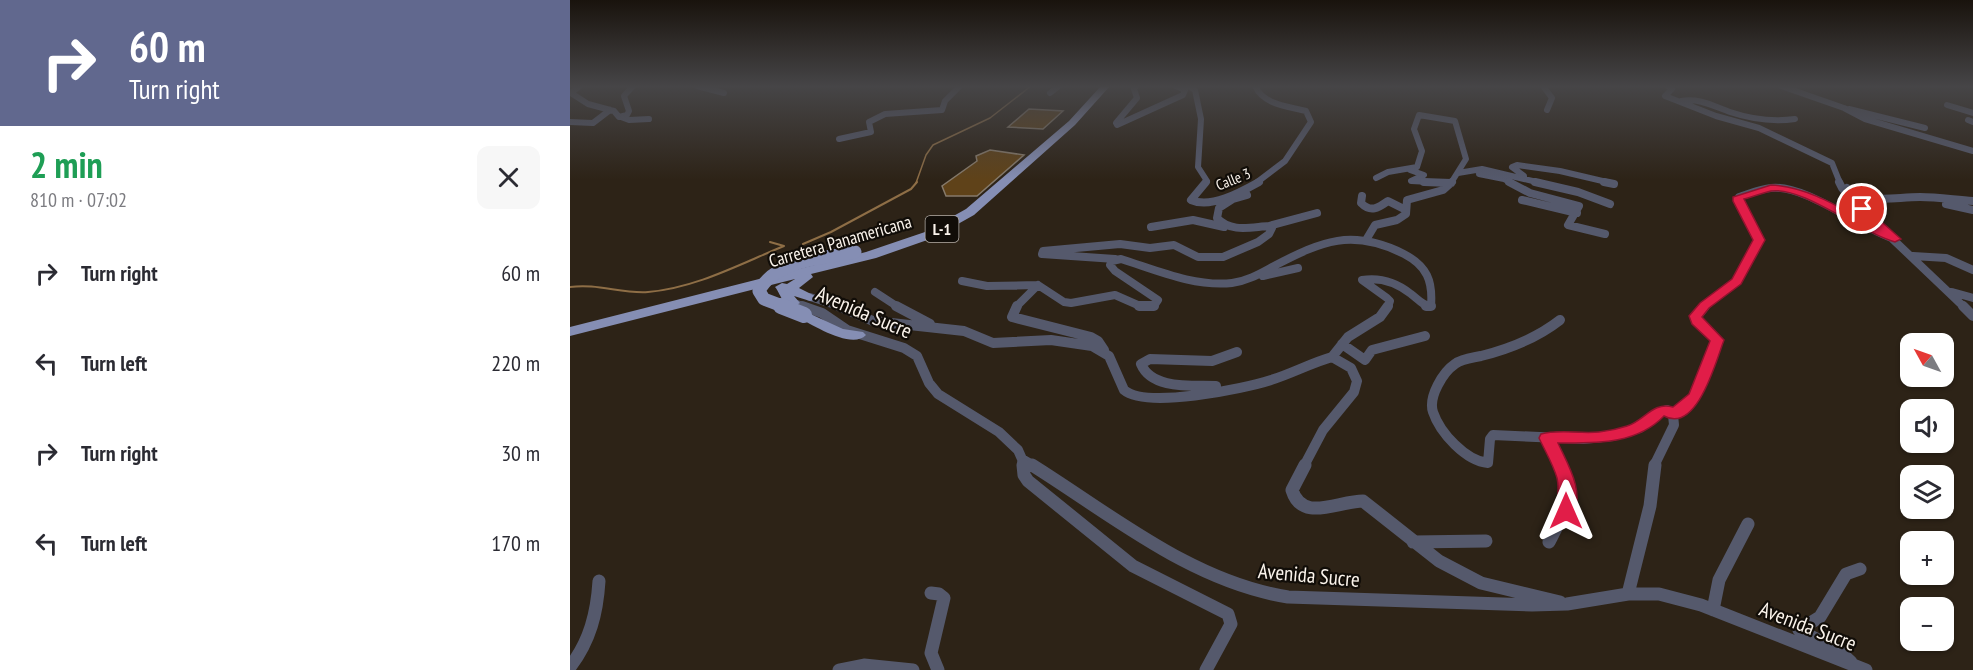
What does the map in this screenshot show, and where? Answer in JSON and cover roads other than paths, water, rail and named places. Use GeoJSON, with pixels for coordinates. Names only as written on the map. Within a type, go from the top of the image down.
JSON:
{"type":"FeatureCollection","features":[{"type":"Feature","properties":{"kind":"main road","name":"Carretera Panamericana"},"geometry":{"type":"LineString","coordinates":[[570,327],[863,253],[921,234],[947,221],[982,196],[1071,117]]}},
{"type":"Feature","properties":{"kind":"main road","name":"Carretera Panamericana"},"geometry":{"type":"LineString","coordinates":[[570,332],[910,243],[970,212],[1077,117]]}},
{"type":"Feature","properties":{"kind":"main road"},"geometry":{"type":"LineString","coordinates":[[858,335],[840,333],[764,299],[759,291],[764,280],[787,268],[854,256],[921,234]]}},
{"type":"Feature","properties":{"kind":"main road","name":"L-1"},"geometry":{"type":"LineString","coordinates":[[793,285],[854,256]]}},
{"type":"Feature","properties":{"kind":"main road"},"geometry":{"type":"LineString","coordinates":[[793,285],[786,296],[793,303]]}},
{"type":"Feature","properties":{"kind":"main road"},"geometry":{"type":"LineString","coordinates":[[732,290],[793,285],[810,297]]}},
{"type":"Feature","properties":{"kind":"main road"},"geometry":{"type":"LineString","coordinates":[[753,288],[793,303]]}},
{"type":"Feature","properties":{"kind":"street"},"geometry":{"type":"LineString","coordinates":[[570,122],[593,123],[603,117]]}},
{"type":"Feature","properties":{"kind":"street"},"geometry":{"type":"LineString","coordinates":[[622,117],[629,120],[649,119]]}},
{"type":"Feature","properties":{"kind":"street"},"geometry":{"type":"LineString","coordinates":[[839,139],[871,132],[872,129],[868,124],[876,117]]}},
{"type":"Feature","properties":{"kind":"street"},"geometry":{"type":"LineString","coordinates":[[1121,117],[1116,124],[1123,124],[1137,117]]}},
{"type":"Feature","properties":{"kind":"street","name":"Calle 3"},"geometry":{"type":"LineString","coordinates":[[1201,117],[1198,167],[1207,181],[1191,200],[1203,204],[1256,185],[1272,175],[1311,122],[1309,117]]}},
{"type":"Feature","properties":{"kind":"street"},"geometry":{"type":"LineString","coordinates":[[1410,170],[1417,167],[1423,150],[1423,144],[1414,129],[1418,117]]}},
{"type":"Feature","properties":{"kind":"street"},"geometry":{"type":"LineString","coordinates":[[1366,240],[1375,225],[1397,220],[1406,214],[1407,200],[1411,197],[1443,190],[1458,172],[1466,155],[1455,122],[1438,117]]}},
{"type":"Feature","properties":{"kind":"street"},"geometry":{"type":"LineString","coordinates":[[1721,117],[1759,128],[1828,160],[1835,167],[1839,182],[1862,209],[1973,316]]}},
{"type":"Feature","properties":{"kind":"street"},"geometry":{"type":"LineString","coordinates":[[1754,117],[1795,119]]}},
{"type":"Feature","properties":{"kind":"street"},"geometry":{"type":"LineString","coordinates":[[1864,117],[1876,123],[1973,150]]}},
{"type":"Feature","properties":{"kind":"street"},"geometry":{"type":"LineString","coordinates":[[1882,117],[1925,128]]}},
{"type":"Feature","properties":{"kind":"street"},"geometry":{"type":"LineString","coordinates":[[1524,179],[1524,176],[1513,166],[1560,171],[1614,184]]}},
{"type":"Feature","properties":{"kind":"street"},"geometry":{"type":"LineString","coordinates":[[1458,172],[1482,169],[1578,192],[1610,204]]}},
{"type":"Feature","properties":{"kind":"street"},"geometry":{"type":"LineString","coordinates":[[1376,178],[1389,170],[1410,170],[1424,175],[1411,181],[1450,183]]}},
{"type":"Feature","properties":{"kind":"street"},"geometry":{"type":"LineString","coordinates":[[1458,172],[1504,179],[1530,193],[1579,206],[1568,225],[1605,234]]}},
{"type":"Feature","properties":{"kind":"street"},"geometry":{"type":"LineString","coordinates":[[1839,182],[1854,194],[1873,200],[1889,201],[1920,197],[1973,201]]}},
{"type":"Feature","properties":{"kind":"street"},"geometry":{"type":"LineString","coordinates":[[1673,415],[1697,394],[1717,340],[1696,321],[1696,316],[1737,281],[1759,240],[1738,201],[1739,197],[1771,188],[1787,189],[1822,203],[1879,234],[1895,239]]}},
{"type":"Feature","properties":{"kind":"street"},"geometry":{"type":"LineString","coordinates":[[1236,228],[1220,222],[1217,212],[1224,204],[1247,195]]}},
{"type":"Feature","properties":{"kind":"street"},"geometry":{"type":"LineString","coordinates":[[1362,196],[1361,203],[1373,210],[1377,210],[1390,201],[1406,210]]}},
{"type":"Feature","properties":{"kind":"street"},"geometry":{"type":"LineString","coordinates":[[1920,197],[1973,210]]}},
{"type":"Feature","properties":{"kind":"street"},"geometry":{"type":"LineString","coordinates":[[1522,200],[1577,213]]}},
{"type":"Feature","properties":{"kind":"street"},"geometry":{"type":"LineString","coordinates":[[1151,227],[1192,220],[1222,227],[1269,226],[1317,213]]}},
{"type":"Feature","properties":{"kind":"street"},"geometry":{"type":"LineString","coordinates":[[1269,226],[1272,228],[1269,234],[1258,242],[1223,257],[1198,256],[1174,245],[1150,248],[1120,244],[1061,248],[1043,251],[1042,254],[1115,260],[1190,280],[1226,282],[1298,268]]}},
{"type":"Feature","properties":{"kind":"street"},"geometry":{"type":"LineString","coordinates":[[1038,285],[1016,307],[1012,317],[1091,337],[1098,341],[1113,363],[1117,381],[1131,396],[1143,398],[1181,396],[1239,388],[1266,382],[1332,357],[1352,335],[1379,318],[1389,308],[1390,301],[1387,296],[1365,284],[1362,280],[1364,279],[1399,285],[1410,291],[1426,306],[1433,305],[1429,291],[1431,280],[1425,269],[1405,256],[1366,240],[1330,241],[1249,279]]}},
{"type":"Feature","properties":{"kind":"street"},"geometry":{"type":"LineString","coordinates":[[1913,256],[1946,258],[1973,270]]}},
{"type":"Feature","properties":{"kind":"street"},"geometry":{"type":"LineString","coordinates":[[962,281],[987,286],[1038,285],[1064,302],[1115,295],[1140,306],[1154,306],[1158,303],[1156,297],[1134,286],[1115,271],[1110,265],[1115,260]]}},
{"type":"Feature","properties":{"kind":"street"},"geometry":{"type":"LineString","coordinates":[[876,292],[908,314],[941,327]]}},
{"type":"Feature","properties":{"kind":"street"},"geometry":{"type":"LineString","coordinates":[[1950,292],[1973,298]]}},
{"type":"Feature","properties":{"kind":"street"},"geometry":{"type":"LineString","coordinates":[[810,297],[827,300],[862,318],[882,323],[941,327],[972,333],[990,342],[1050,339],[1088,345],[1106,352]]}},
{"type":"Feature","properties":{"kind":"street","name":"Avenida Sucre"},"geometry":{"type":"LineString","coordinates":[[793,303],[822,314],[858,335],[904,348],[917,356],[929,384],[938,394],[999,432],[1018,450],[1022,459],[1184,561],[1235,586],[1263,594],[1443,603],[1567,604],[1628,594],[1659,594],[1713,610],[1860,668]]}},
{"type":"Feature","properties":{"kind":"street"},"geometry":{"type":"LineString","coordinates":[[1560,320],[1542,334],[1520,344],[1460,361],[1449,369],[1432,403],[1432,411],[1467,456],[1480,464],[1488,463],[1492,435],[1528,434],[1547,438],[1600,438],[1648,423],[1659,412],[1667,411],[1673,415]]}},
{"type":"Feature","properties":{"kind":"street"},"geometry":{"type":"LineString","coordinates":[[1342,344],[1365,360],[1372,350],[1425,336]]}},
{"type":"Feature","properties":{"kind":"street"},"geometry":{"type":"LineString","coordinates":[[1237,351],[1212,361],[1150,359],[1141,364],[1141,368],[1148,377],[1161,382],[1239,388]]}},
{"type":"Feature","properties":{"kind":"street"},"geometry":{"type":"LineString","coordinates":[[1332,357],[1351,368],[1357,381],[1354,392],[1323,430],[1292,490],[1293,499],[1298,504],[1316,509],[1363,501],[1440,561],[1481,583],[1567,604]]}},
{"type":"Feature","properties":{"kind":"street"},"geometry":{"type":"LineString","coordinates":[[1628,594],[1650,506],[1654,466],[1674,425],[1673,415]]}},
{"type":"Feature","properties":{"kind":"street"},"geometry":{"type":"LineString","coordinates":[[1547,438],[1566,478],[1568,500],[1566,511],[1549,542]]}},
{"type":"Feature","properties":{"kind":"street"},"geometry":{"type":"LineString","coordinates":[[1022,459],[1024,475],[1028,481],[1133,566],[1228,614],[1231,624],[1206,670]]}},
{"type":"Feature","properties":{"kind":"street"},"geometry":{"type":"LineString","coordinates":[[1713,610],[1719,580],[1748,524]]}},
{"type":"Feature","properties":{"kind":"street"},"geometry":{"type":"LineString","coordinates":[[1413,542],[1486,541]]}},
{"type":"Feature","properties":{"kind":"street"},"geometry":{"type":"LineString","coordinates":[[1860,569],[1846,574],[1820,617],[1799,630],[1839,651],[1860,668]]}},
{"type":"Feature","properties":{"kind":"street"},"geometry":{"type":"LineString","coordinates":[[570,666],[582,653],[592,628],[599,581]]}},
{"type":"Feature","properties":{"kind":"street"},"geometry":{"type":"LineString","coordinates":[[931,594],[939,594],[944,598],[931,653],[938,670]]}},
{"type":"Feature","properties":{"kind":"street"},"geometry":{"type":"LineString","coordinates":[[838,670],[857,664],[913,670]]}},
{"type":"Feature","properties":{"kind":"waterway"},"geometry":{"type":"LineString","coordinates":[[916,183],[926,155],[933,145],[991,117]]}},
{"type":"Feature","properties":{"kind":"waterway"},"geometry":{"type":"LineString","coordinates":[[803,244],[831,232],[911,189],[917,182]]}},
{"type":"Feature","properties":{"kind":"waterway"},"geometry":{"type":"LineString","coordinates":[[570,287],[590,286],[629,292],[666,290],[718,274],[784,246],[770,242]]}}]}
